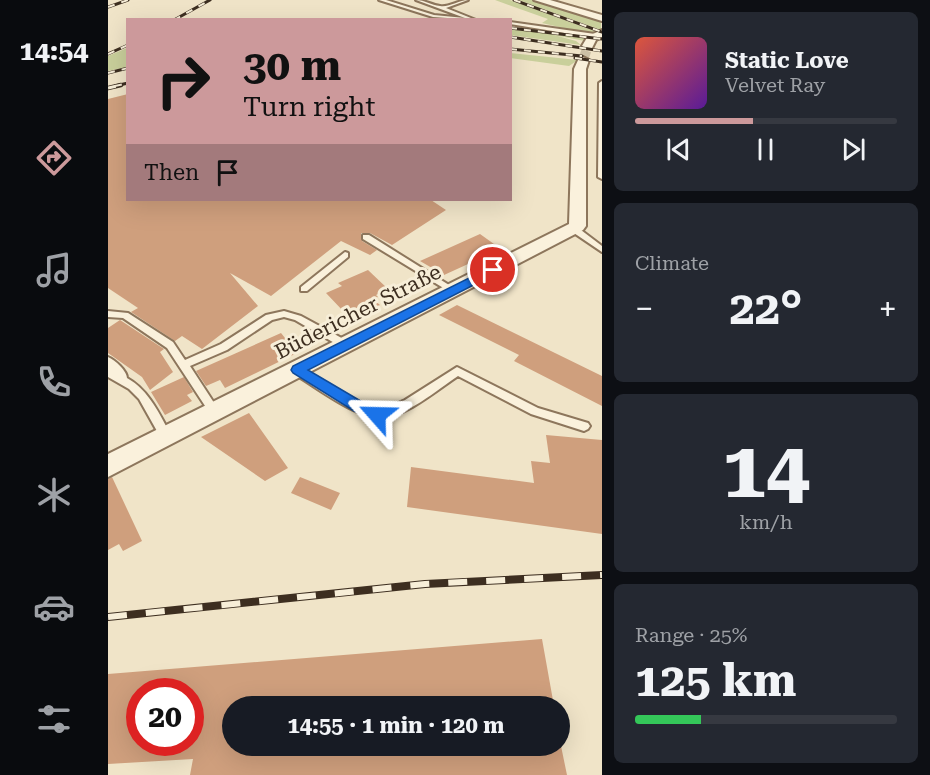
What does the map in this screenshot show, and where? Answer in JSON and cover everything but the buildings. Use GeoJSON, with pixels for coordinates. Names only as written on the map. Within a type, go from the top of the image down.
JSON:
{"type":"FeatureCollection","features":[{"type":"Feature","properties":{"kind":"street"},"geometry":{"type":"LineString","coordinates":[[539,0],[602,18]]}},
{"type":"Feature","properties":{"kind":"street"},"geometry":{"type":"LineString","coordinates":[[573,230],[579,222],[580,69],[592,44]]}},
{"type":"Feature","properties":{"kind":"street","name":"Büdericher Straße"},"geometry":{"type":"LineString","coordinates":[[108,466],[573,230]]}},
{"type":"Feature","properties":{"kind":"lane"},"geometry":{"type":"LineString","coordinates":[[381,0],[433,16],[450,18]]}},
{"type":"Feature","properties":{"kind":"lane"},"geometry":{"type":"LineString","coordinates":[[418,0],[469,18]]}},
{"type":"Feature","properties":{"kind":"lane"},"geometry":{"type":"LineString","coordinates":[[443,8],[466,0]]}},
{"type":"Feature","properties":{"kind":"lane"},"geometry":{"type":"LineString","coordinates":[[512,24],[592,44]]}},
{"type":"Feature","properties":{"kind":"lane"},"geometry":{"type":"LineString","coordinates":[[602,83],[602,177]]}},
{"type":"Feature","properties":{"kind":"lane"},"geometry":{"type":"LineString","coordinates":[[573,230],[602,250]]}},
{"type":"Feature","properties":{"kind":"lane"},"geometry":{"type":"LineString","coordinates":[[366,237],[453,290]]}},
{"type":"Feature","properties":{"kind":"lane"},"geometry":{"type":"LineString","coordinates":[[304,289],[345,255]]}},
{"type":"Feature","properties":{"kind":"lane"},"geometry":{"type":"LineString","coordinates":[[108,314],[125,315],[170,345],[215,412]]}},
{"type":"Feature","properties":{"kind":"lane"},"geometry":{"type":"LineString","coordinates":[[183,365],[224,347],[269,317],[284,314],[298,318],[346,345]]}},
{"type":"Feature","properties":{"kind":"lane"},"geometry":{"type":"LineString","coordinates":[[108,361],[143,396],[166,436]]}},
{"type":"Feature","properties":{"kind":"lane"},"geometry":{"type":"LineString","coordinates":[[297,370],[359,407],[377,415],[393,411],[457,371],[536,411],[584,426]]}},
{"type":"Feature","properties":{"kind":"lane"},"geometry":{"type":"LineString","coordinates":[[108,372],[134,386]]}},
{"type":"Feature","properties":{"kind":"green space"},"geometry":{"type":"Polygon","coordinates":[[[495,0],[510,0],[597,32],[585,33],[542,23],[548,19],[495,0]]]}},
{"type":"Feature","properties":{"kind":"green space"},"geometry":{"type":"Polygon","coordinates":[[[519,0],[533,0],[601,21],[601,30],[519,0]]]}},
{"type":"Feature","properties":{"kind":"green space"},"geometry":{"type":"Polygon","coordinates":[[[512,29],[586,38],[585,41],[554,35],[576,41],[581,45],[512,35],[512,29]]]}},
{"type":"Feature","properties":{"kind":"green space"},"geometry":{"type":"Polygon","coordinates":[[[126,48],[126,67],[108,71],[108,56],[126,48]]]}},
{"type":"Feature","properties":{"kind":"green space"},"geometry":{"type":"Polygon","coordinates":[[[512,53],[578,60],[569,66],[512,58],[512,53]]]}},
{"type":"Feature","properties":{"kind":"tunnel"},"geometry":{"type":"LineString","coordinates":[[583,60],[588,46]]}},
{"type":"Feature","properties":{"kind":"railway"},"geometry":{"type":"LineString","coordinates":[[108,7],[128,0]]}},
{"type":"Feature","properties":{"kind":"railway"},"geometry":{"type":"LineString","coordinates":[[178,18],[210,0]]}},
{"type":"Feature","properties":{"kind":"railway"},"geometry":{"type":"LineString","coordinates":[[514,0],[602,32]]}},
{"type":"Feature","properties":{"kind":"railway"},"geometry":{"type":"LineString","coordinates":[[512,28],[602,39]]}},
{"type":"Feature","properties":{"kind":"railway"},"geometry":{"type":"LineString","coordinates":[[512,37],[602,51]]}},
{"type":"Feature","properties":{"kind":"railway"},"geometry":{"type":"LineString","coordinates":[[108,54],[126,46]]}},
{"type":"Feature","properties":{"kind":"railway"},"geometry":{"type":"LineString","coordinates":[[512,49],[582,56]]}},
{"type":"Feature","properties":{"kind":"railway"},"geometry":{"type":"LineString","coordinates":[[575,58],[602,62]]}},
{"type":"Feature","properties":{"kind":"railway"},"geometry":{"type":"LineString","coordinates":[[108,73],[126,68]]}},
{"type":"Feature","properties":{"kind":"railway"},"geometry":{"type":"LineString","coordinates":[[115,86],[126,83]]}},
{"type":"Feature","properties":{"kind":"railway"},"geometry":{"type":"LineString","coordinates":[[108,88],[121,85]]}},
{"type":"Feature","properties":{"kind":"railway"},"geometry":{"type":"LineString","coordinates":[[108,617],[425,584],[602,575]]}},
{"type":"Feature","properties":{"kind":"route"},"geometry":{"type":"LineString","coordinates":[[377,415],[359,407],[297,370],[493,270]]}}]}
